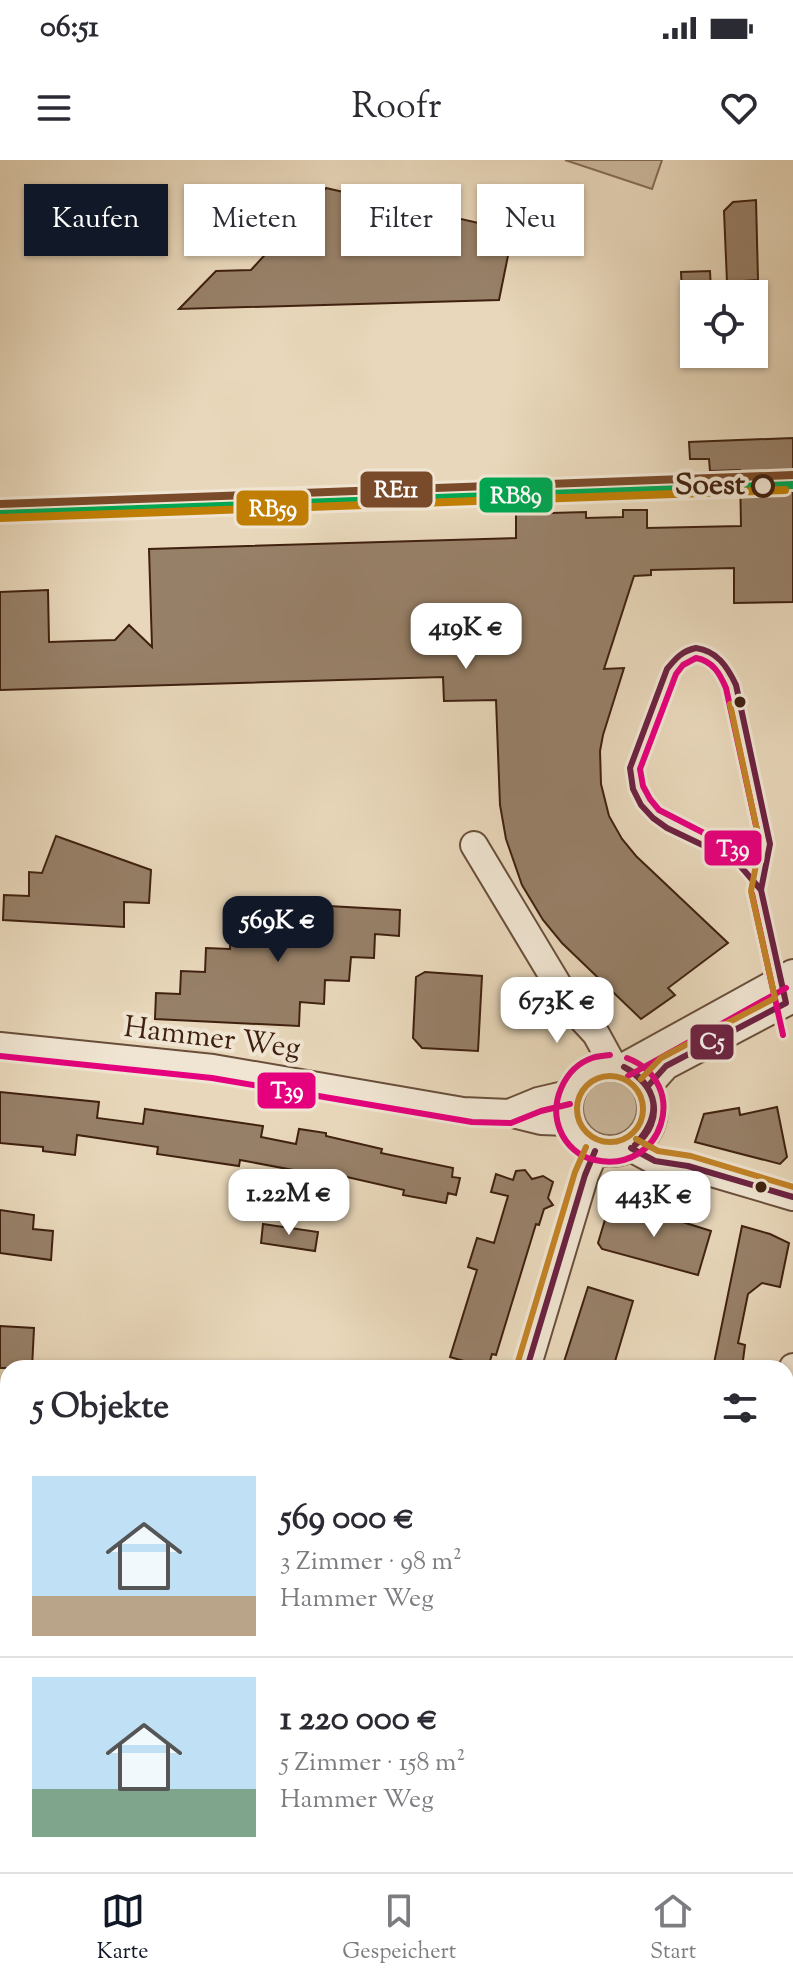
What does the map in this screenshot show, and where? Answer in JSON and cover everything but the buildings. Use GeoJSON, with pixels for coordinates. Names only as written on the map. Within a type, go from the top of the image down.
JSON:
{"type":"FeatureCollection","features":[{"type":"Feature","properties":{"kind":"street"},"geometry":{"type":"LineString","coordinates":[[474,845],[572,1008],[596,1034],[608,1067]]}},
{"type":"Feature","properties":{"kind":"street"},"geometry":{"type":"LineString","coordinates":[[608,1067],[638,1074],[648,1086],[655,1109],[650,1127],[640,1141],[631,1148],[607,1153],[595,1151],[574,1135],[568,1122],[566,1103],[573,1085],[608,1067],[793,973]]}},
{"type":"Feature","properties":{"kind":"street"},"geometry":{"type":"LineString","coordinates":[[648,1086],[666,1066],[793,999]]}},
{"type":"Feature","properties":{"kind":"street","name":"Hammer Weg"},"geometry":{"type":"LineString","coordinates":[[0,1046],[213,1068],[463,1111],[509,1113],[541,1121],[568,1122]]}},
{"type":"Feature","properties":{"kind":"street","name":"Hammer Weg"},"geometry":{"type":"LineString","coordinates":[[509,1113],[538,1101],[568,1094]]}},
{"type":"Feature","properties":{"kind":"street"},"geometry":{"type":"LineString","coordinates":[[650,1127],[688,1166]]}},
{"type":"Feature","properties":{"kind":"street"},"geometry":{"type":"LineString","coordinates":[[631,1148],[655,1161],[688,1166],[793,1197]]}},
{"type":"Feature","properties":{"kind":"street"},"geometry":{"type":"LineString","coordinates":[[529,1360],[595,1151]]}},
{"type":"Feature","properties":{"kind":"shaded area"},"geometry":{"type":"Polygon","coordinates":[[[565,160],[662,160],[652,189],[565,160]]]}},
{"type":"Feature","properties":{"kind":"shaded area"},"geometry":{"type":"Polygon","coordinates":[[[610,1081],[629,1089],[637,1108],[629,1127],[610,1135],[591,1127],[583,1108],[591,1089],[610,1081]]]}},
{"type":"Feature","properties":{"kind":"railway"},"geometry":{"type":"LineString","coordinates":[[785,490],[793,490]]}},
{"type":"Feature","properties":{"kind":"transit line","name":"RE11"},"geometry":{"type":"LineString","coordinates":[[0,504],[793,475]]}},
{"type":"Feature","properties":{"kind":"transit line","name":"RB89"},"geometry":{"type":"LineString","coordinates":[[0,514],[793,485]]}},
{"type":"Feature","properties":{"kind":"transit line","name":"RB59"},"geometry":{"type":"LineString","coordinates":[[0,518],[785,490]]}},
{"type":"Feature","properties":{"kind":"transit line","name":"C5"},"geometry":{"type":"LineString","coordinates":[[696,648],[710,652],[720,660],[736,685],[770,844],[761,890],[736,861],[667,828],[653,818],[641,805],[633,789],[630,768],[667,669],[680,656],[696,648]]}},
{"type":"Feature","properties":{"kind":"transit line","name":"T39"},"geometry":{"type":"LineString","coordinates":[[696,658],[711,665],[726,688],[760,844],[755,867],[741,852],[659,810],[643,786],[640,769],[676,674],[683,665],[696,658]]}},
{"type":"Feature","properties":{"kind":"transit line"},"geometry":{"type":"LineString","coordinates":[[641,1079],[661,1058],[775,998],[751,891],[760,844],[730,704]]}},
{"type":"Feature","properties":{"kind":"transit line","name":"C5"},"geometry":{"type":"LineString","coordinates":[[648,1086],[666,1066],[786,1003],[761,890]]}},
{"type":"Feature","properties":{"kind":"transit line","name":"T39"},"geometry":{"type":"LineString","coordinates":[[752,894],[783,1035]]}},
{"type":"Feature","properties":{"kind":"transit line","name":"T39"},"geometry":{"type":"LineString","coordinates":[[628,1076],[786,988]]}},
{"type":"Feature","properties":{"kind":"transit line","name":"T39"},"geometry":{"type":"LineString","coordinates":[[610,1055],[592,1058],[574,1070],[561,1088],[556,1109],[560,1130],[569,1145],[578,1153],[595,1160],[619,1161],[638,1154],[652,1141],[661,1124],[663,1105],[659,1087],[647,1070],[627,1058]]}},
{"type":"Feature","properties":{"kind":"transit line","name":"T39"},"geometry":{"type":"LineString","coordinates":[[0,1056],[212,1078],[472,1122],[511,1123],[570,1104]]}},
{"type":"Feature","properties":{"kind":"transit line","name":"C5"},"geometry":{"type":"LineString","coordinates":[[624,1067],[644,1082],[654,1103],[651,1125],[635,1145]]}},
{"type":"Feature","properties":{"kind":"transit line","name":"C5"},"geometry":{"type":"LineString","coordinates":[[624,1067],[645,1084],[653,1103],[650,1123],[635,1145]]}},
{"type":"Feature","properties":{"kind":"transit line"},"geometry":{"type":"LineString","coordinates":[[610,1076],[623,1078],[633,1086],[641,1096],[643,1109],[641,1122],[633,1132],[623,1140],[610,1142],[597,1140],[587,1132],[579,1122],[577,1109],[579,1096],[587,1086],[597,1078],[610,1076]]}},
{"type":"Feature","properties":{"kind":"transit line"},"geometry":{"type":"LineString","coordinates":[[636,1139],[658,1151],[691,1156],[793,1187]]}},
{"type":"Feature","properties":{"kind":"transit line"},"geometry":{"type":"LineString","coordinates":[[519,1360],[575,1172],[586,1147]]}},
{"type":"Feature","properties":{"kind":"transit line","name":"C5"},"geometry":{"type":"LineString","coordinates":[[631,1148],[655,1161],[688,1166],[793,1197]]}},
{"type":"Feature","properties":{"kind":"transit line","name":"C5"},"geometry":{"type":"LineString","coordinates":[[529,1360],[595,1151]]}},
{"type":"Feature","properties":{"kind":"place","name":"Soest"},"geometry":{"type":"Point","coordinates":[763,486]}}]}
